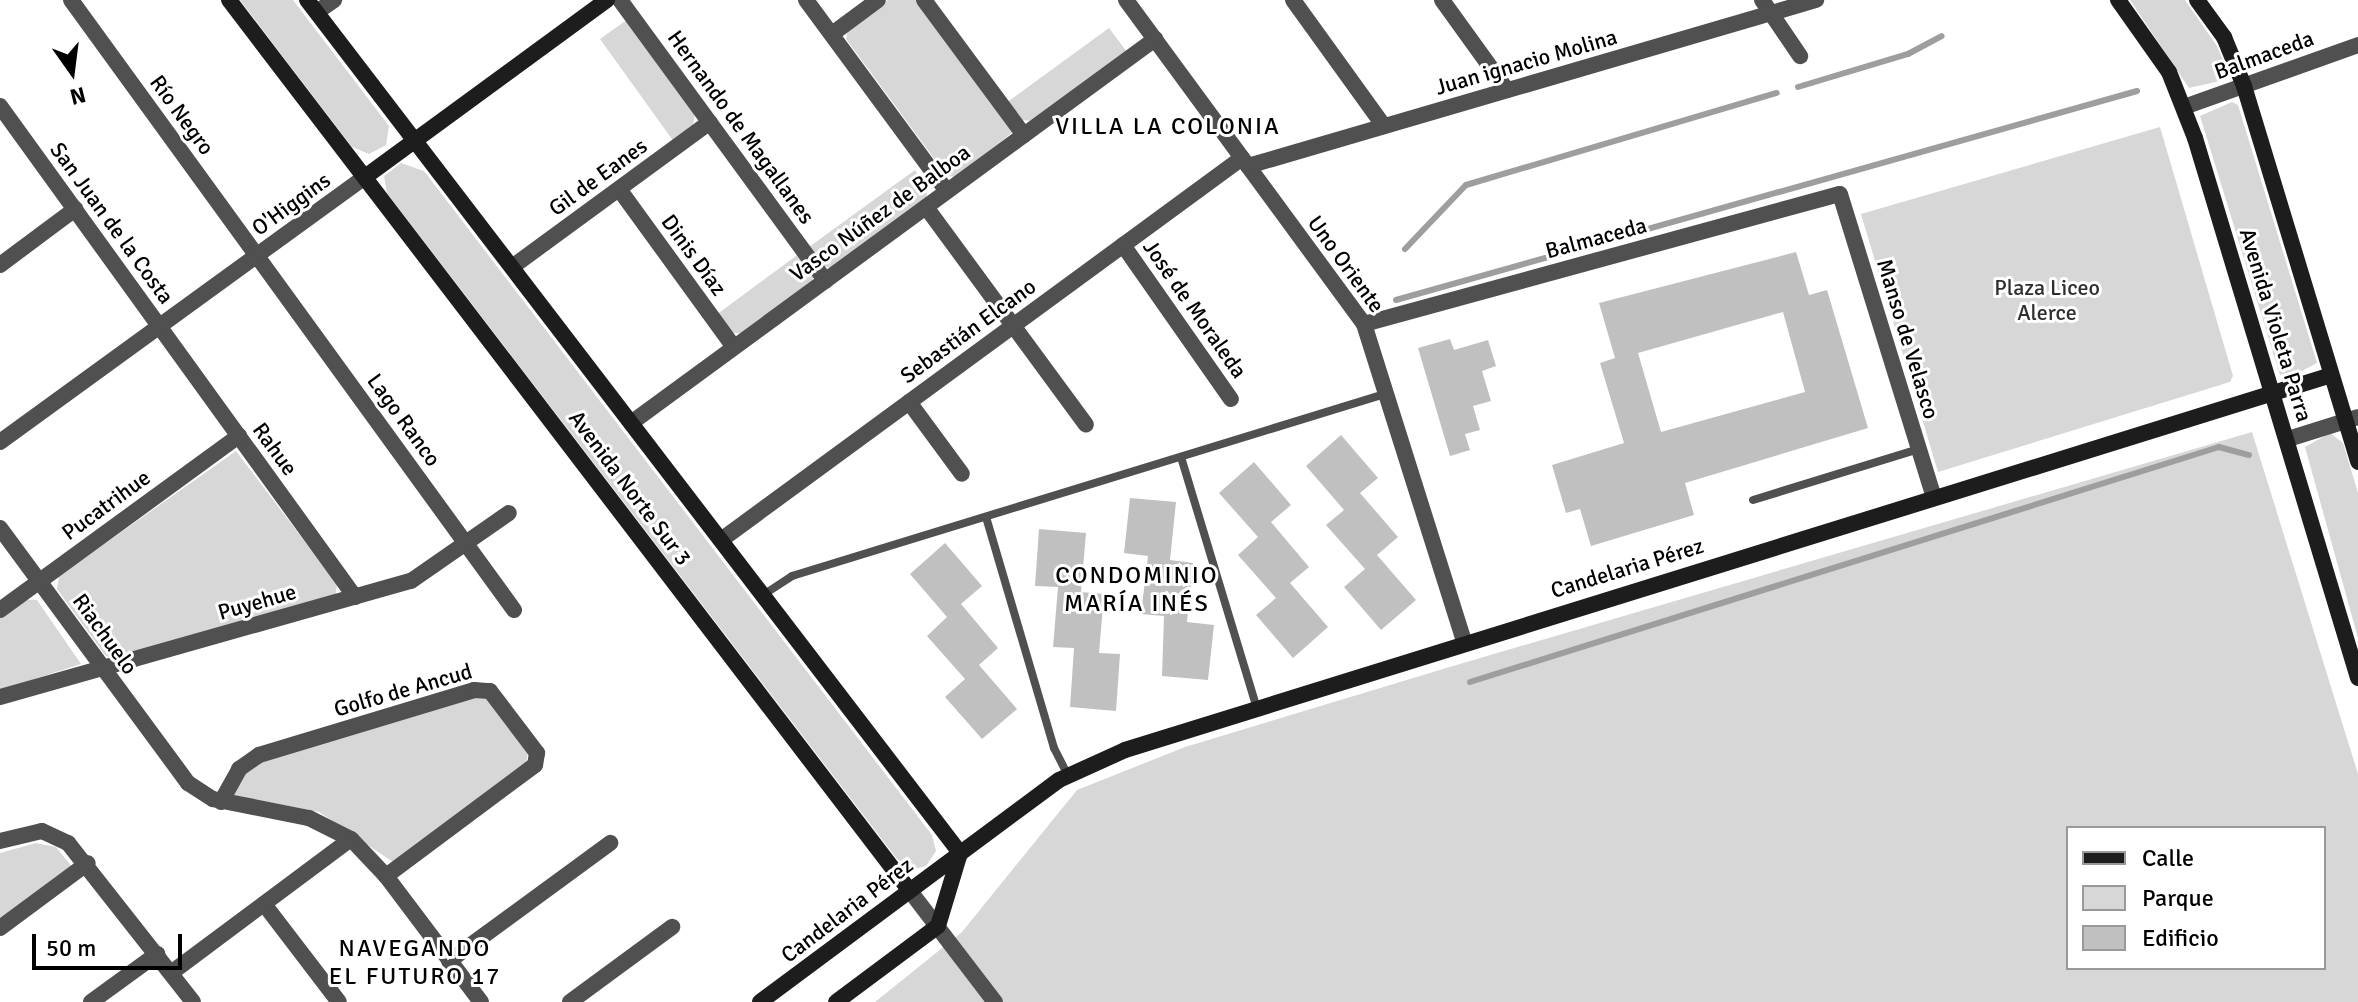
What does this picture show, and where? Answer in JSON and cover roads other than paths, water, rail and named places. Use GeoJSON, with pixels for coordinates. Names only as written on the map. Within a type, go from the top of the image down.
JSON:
{"type":"FeatureCollection","features":[{"type":"Feature","properties":{"kind":"street","name":"Río Negro"},"geometry":{"type":"LineString","coordinates":[[71,0],[257,255]]}},
{"type":"Feature","properties":{"kind":"street","name":"Avenida Norte Sur 3"},"geometry":{"type":"LineString","coordinates":[[229,0],[995,1002]]}},
{"type":"Feature","properties":{"kind":"street"},"geometry":{"type":"LineString","coordinates":[[312,6],[334,0]]}},
{"type":"Feature","properties":{"kind":"street","name":"O'Higgins"},"geometry":{"type":"LineString","coordinates":[[0,442],[607,0]]}},
{"type":"Feature","properties":{"kind":"street","name":"Hernando de Magallanes"},"geometry":{"type":"LineString","coordinates":[[620,0],[826,281]]}},
{"type":"Feature","properties":{"kind":"street"},"geometry":{"type":"LineString","coordinates":[[806,0],[947,191]]}},
{"type":"Feature","properties":{"kind":"street"},"geometry":{"type":"LineString","coordinates":[[832,34],[878,0]]}},
{"type":"Feature","properties":{"kind":"street"},"geometry":{"type":"LineString","coordinates":[[924,0],[1024,135]]}},
{"type":"Feature","properties":{"kind":"street","name":"Uno Oriente"},"geometry":{"type":"LineString","coordinates":[[1126,0],[1364,324],[1464,641]]}},
{"type":"Feature","properties":{"kind":"street"},"geometry":{"type":"LineString","coordinates":[[1293,0],[1384,126]]}},
{"type":"Feature","properties":{"kind":"street"},"geometry":{"type":"LineString","coordinates":[[1442,0],[1507,90]]}},
{"type":"Feature","properties":{"kind":"street","name":"Juan ignacio Molina"},"geometry":{"type":"LineString","coordinates":[[1245,162],[1507,90],[1767,6],[1816,0]]}},
{"type":"Feature","properties":{"kind":"street","name":"Avenida Violeta Parra"},"geometry":{"type":"LineString","coordinates":[[2118,0],[2165,65],[2184,107],[2288,439],[2358,678]]}},
{"type":"Feature","properties":{"kind":"street","name":"Avenida Violeta Parra"},"geometry":{"type":"LineString","coordinates":[[2197,0],[2224,37],[2244,86],[2331,375],[2352,419],[2358,462]]}},
{"type":"Feature","properties":{"kind":"street","name":"Avenida Norte Sur 3"},"geometry":{"type":"LineString","coordinates":[[312,6],[960,853]]}},
{"type":"Feature","properties":{"kind":"street"},"geometry":{"type":"LineString","coordinates":[[1767,6],[1800,56]]}},
{"type":"Feature","properties":{"kind":"street","name":"Vasco Núñez de Balboa"},"geometry":{"type":"LineString","coordinates":[[631,423],[1155,39]]}},
{"type":"Feature","properties":{"kind":"street","name":"Balmaceda"},"geometry":{"type":"LineString","coordinates":[[2184,107],[2358,45]]}},
{"type":"Feature","properties":{"kind":"street","name":"San Juan de la Costa"},"geometry":{"type":"LineString","coordinates":[[0,106],[160,326]]}},
{"type":"Feature","properties":{"kind":"street","name":"Gil de Eanes"},"geometry":{"type":"LineString","coordinates":[[512,267],[710,122]]}},
{"type":"Feature","properties":{"kind":"street","name":"Sebastián Elcano"},"geometry":{"type":"LineString","coordinates":[[721,540],[1123,245],[1245,162]]}},
{"type":"Feature","properties":{"kind":"street","name":"Dinis Díaz"},"geometry":{"type":"LineString","coordinates":[[619,189],[734,347]]}},
{"type":"Feature","properties":{"kind":"street","name":"Balmaceda"},"geometry":{"type":"LineString","coordinates":[[1364,324],[1840,194]]}},
{"type":"Feature","properties":{"kind":"street","name":"Manso de Velasco"},"geometry":{"type":"LineString","coordinates":[[1840,194],[1934,497]]}},
{"type":"Feature","properties":{"kind":"street"},"geometry":{"type":"LineString","coordinates":[[926,207],[1086,425]]}},
{"type":"Feature","properties":{"kind":"street"},"geometry":{"type":"LineString","coordinates":[[0,265],[75,209]]}},
{"type":"Feature","properties":{"kind":"street","name":"José de Moraleda"},"geometry":{"type":"LineString","coordinates":[[1123,245],[1231,399]]}},
{"type":"Feature","properties":{"kind":"street","name":"Lago Ranco"},"geometry":{"type":"LineString","coordinates":[[257,255],[514,610]]}},
{"type":"Feature","properties":{"kind":"street","name":"Rahue"},"geometry":{"type":"LineString","coordinates":[[160,326],[355,597]]}},
{"type":"Feature","properties":{"kind":"street","name":"Candelaria Pérez"},"geometry":{"type":"LineString","coordinates":[[760,1002],[1068,775],[1177,729],[2331,375]]}},
{"type":"Feature","properties":{"kind":"street"},"geometry":{"type":"LineString","coordinates":[[909,402],[962,474]]}},
{"type":"Feature","properties":{"kind":"street"},"geometry":{"type":"LineString","coordinates":[[2288,439],[2352,419]]}},
{"type":"Feature","properties":{"kind":"street","name":"Pucatrihue"},"geometry":{"type":"LineString","coordinates":[[0,610],[239,436]]}},
{"type":"Feature","properties":{"kind":"street","name":"Puyehue"},"geometry":{"type":"LineString","coordinates":[[0,697],[411,581],[509,513]]}},
{"type":"Feature","properties":{"kind":"street","name":"Riachuelo"},"geometry":{"type":"LineString","coordinates":[[0,528],[173,767],[197,791],[221,802]]}},
{"type":"Feature","properties":{"kind":"street","name":"Golfo de Ancud"},"geometry":{"type":"LineString","coordinates":[[221,802],[239,769],[259,755],[474,690],[490,691],[537,753],[537,762],[386,876]]}},
{"type":"Feature","properties":{"kind":"street"},"geometry":{"type":"LineString","coordinates":[[221,802],[309,818],[351,839],[386,876],[481,1002]]}},
{"type":"Feature","properties":{"kind":"street"},"geometry":{"type":"LineString","coordinates":[[0,841],[27,833],[57,835],[88,863],[193,1002]]}},
{"type":"Feature","properties":{"kind":"street"},"geometry":{"type":"LineString","coordinates":[[171,973],[351,839]]}},
{"type":"Feature","properties":{"kind":"street"},"geometry":{"type":"LineString","coordinates":[[449,961],[610,843]]}},
{"type":"Feature","properties":{"kind":"street"},"geometry":{"type":"LineString","coordinates":[[836,1002],[938,926],[960,853]]}},
{"type":"Feature","properties":{"kind":"street"},"geometry":{"type":"LineString","coordinates":[[0,928],[88,863]]}},
{"type":"Feature","properties":{"kind":"street"},"geometry":{"type":"LineString","coordinates":[[264,904],[339,1002]]}},
{"type":"Feature","properties":{"kind":"street"},"geometry":{"type":"LineString","coordinates":[[570,1002],[672,927]]}},
{"type":"Feature","properties":{"kind":"street"},"geometry":{"type":"LineString","coordinates":[[91,1002],[157,954]]}},
{"type":"Feature","properties":{"kind":"lane"},"geometry":{"type":"LineString","coordinates":[[763,595],[789,577],[1388,393]]}},
{"type":"Feature","properties":{"kind":"lane"},"geometry":{"type":"LineString","coordinates":[[1753,500],[1919,449]]}},
{"type":"Feature","properties":{"kind":"lane"},"geometry":{"type":"LineString","coordinates":[[1181,457],[1256,705]]}},
{"type":"Feature","properties":{"kind":"lane"},"geometry":{"type":"LineString","coordinates":[[986,517],[1054,748],[1068,775]]}},
{"type":"Feature","properties":{"kind":"waterway"},"geometry":{"type":"LineString","coordinates":[[1798,87],[1908,54],[1942,36]]}},
{"type":"Feature","properties":{"kind":"waterway"},"geometry":{"type":"LineString","coordinates":[[1396,300],[2137,91]]}},
{"type":"Feature","properties":{"kind":"waterway"},"geometry":{"type":"LineString","coordinates":[[1405,249],[1466,185],[1777,93]]}},
{"type":"Feature","properties":{"kind":"waterway"},"geometry":{"type":"LineString","coordinates":[[1470,682],[2219,447],[2249,455]]}},
{"type":"Feature","properties":{"kind":"district","name":"VILLA LA COLONIA"},"geometry":{"type":"Point","coordinates":[1168,127]}},
{"type":"Feature","properties":{"kind":"district","name":"CONDOMINIO MARÍA INÉS"},"geometry":{"type":"Point","coordinates":[1137,590]}},
{"type":"Feature","properties":{"kind":"district","name":"NAVEGANDO EL FUTURO 17"},"geometry":{"type":"Point","coordinates":[415,963]}},
{"type":"Feature","properties":{"kind":"park label","name":"Plaza Liceo Alerce"},"geometry":{"type":"Point","coordinates":[2047,300]}}]}
